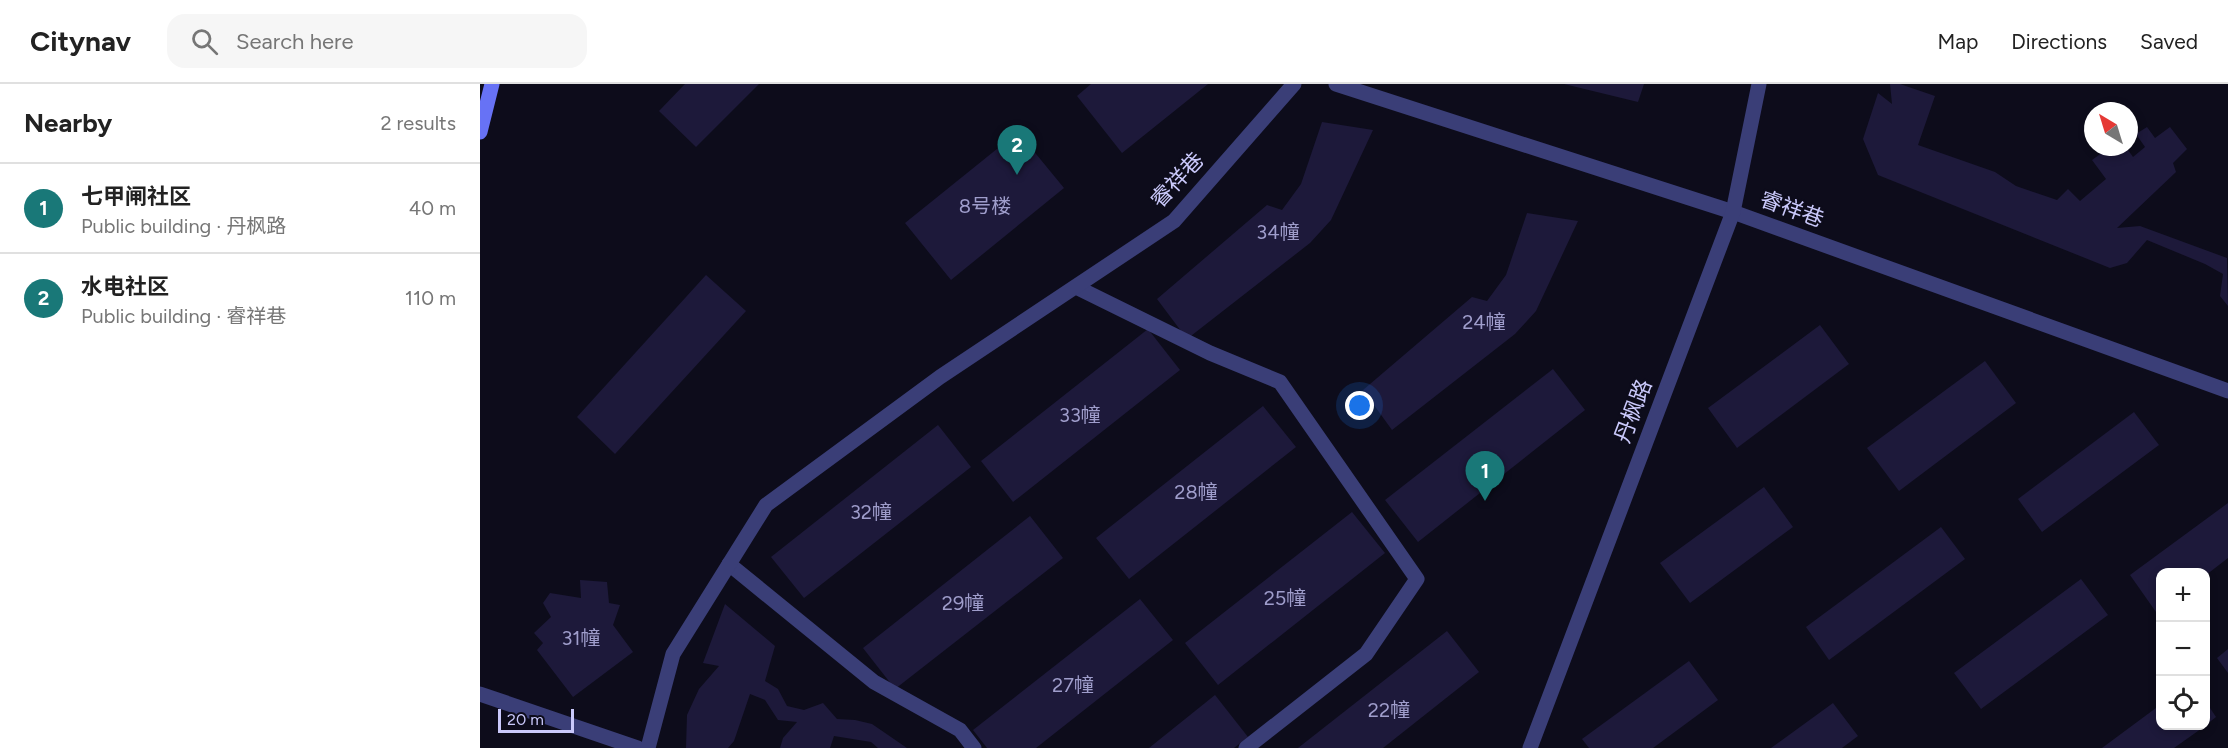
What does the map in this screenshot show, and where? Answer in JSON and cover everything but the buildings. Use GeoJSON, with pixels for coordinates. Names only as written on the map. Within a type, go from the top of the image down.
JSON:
{"type":"FeatureCollection","features":[{"type":"Feature","properties":{"kind":"main road"},"geometry":{"type":"LineString","coordinates":[[480,132],[492,84]]}},
{"type":"Feature","properties":{"kind":"street","name":"睿祥巷"},"geometry":{"type":"LineString","coordinates":[[648,748],[673,654],[766,505],[940,378],[1174,221],[1294,84]]}},
{"type":"Feature","properties":{"kind":"street","name":"睿祥巷"},"geometry":{"type":"LineString","coordinates":[[1336,84],[1733,212],[2228,391]]}},
{"type":"Feature","properties":{"kind":"street","name":"丹枫路"},"geometry":{"type":"LineString","coordinates":[[1530,748],[1733,212],[1759,84]]}},
{"type":"Feature","properties":{"kind":"street"},"geometry":{"type":"LineString","coordinates":[[1076,287],[1210,353],[1280,381],[1417,579],[1366,654],[1245,748]]}},
{"type":"Feature","properties":{"kind":"street"},"geometry":{"type":"LineString","coordinates":[[729,564],[874,682],[960,730],[974,748]]}},
{"type":"Feature","properties":{"kind":"street"},"geometry":{"type":"LineString","coordinates":[[480,694],[638,748]]}},
{"type":"Feature","properties":{"kind":"place","name":"水电社区"},"geometry":{"type":"Point","coordinates":[1017,175]}},
{"type":"Feature","properties":{"kind":"place","name":"七甲闸社区"},"geometry":{"type":"Point","coordinates":[1485,501]}}]}
